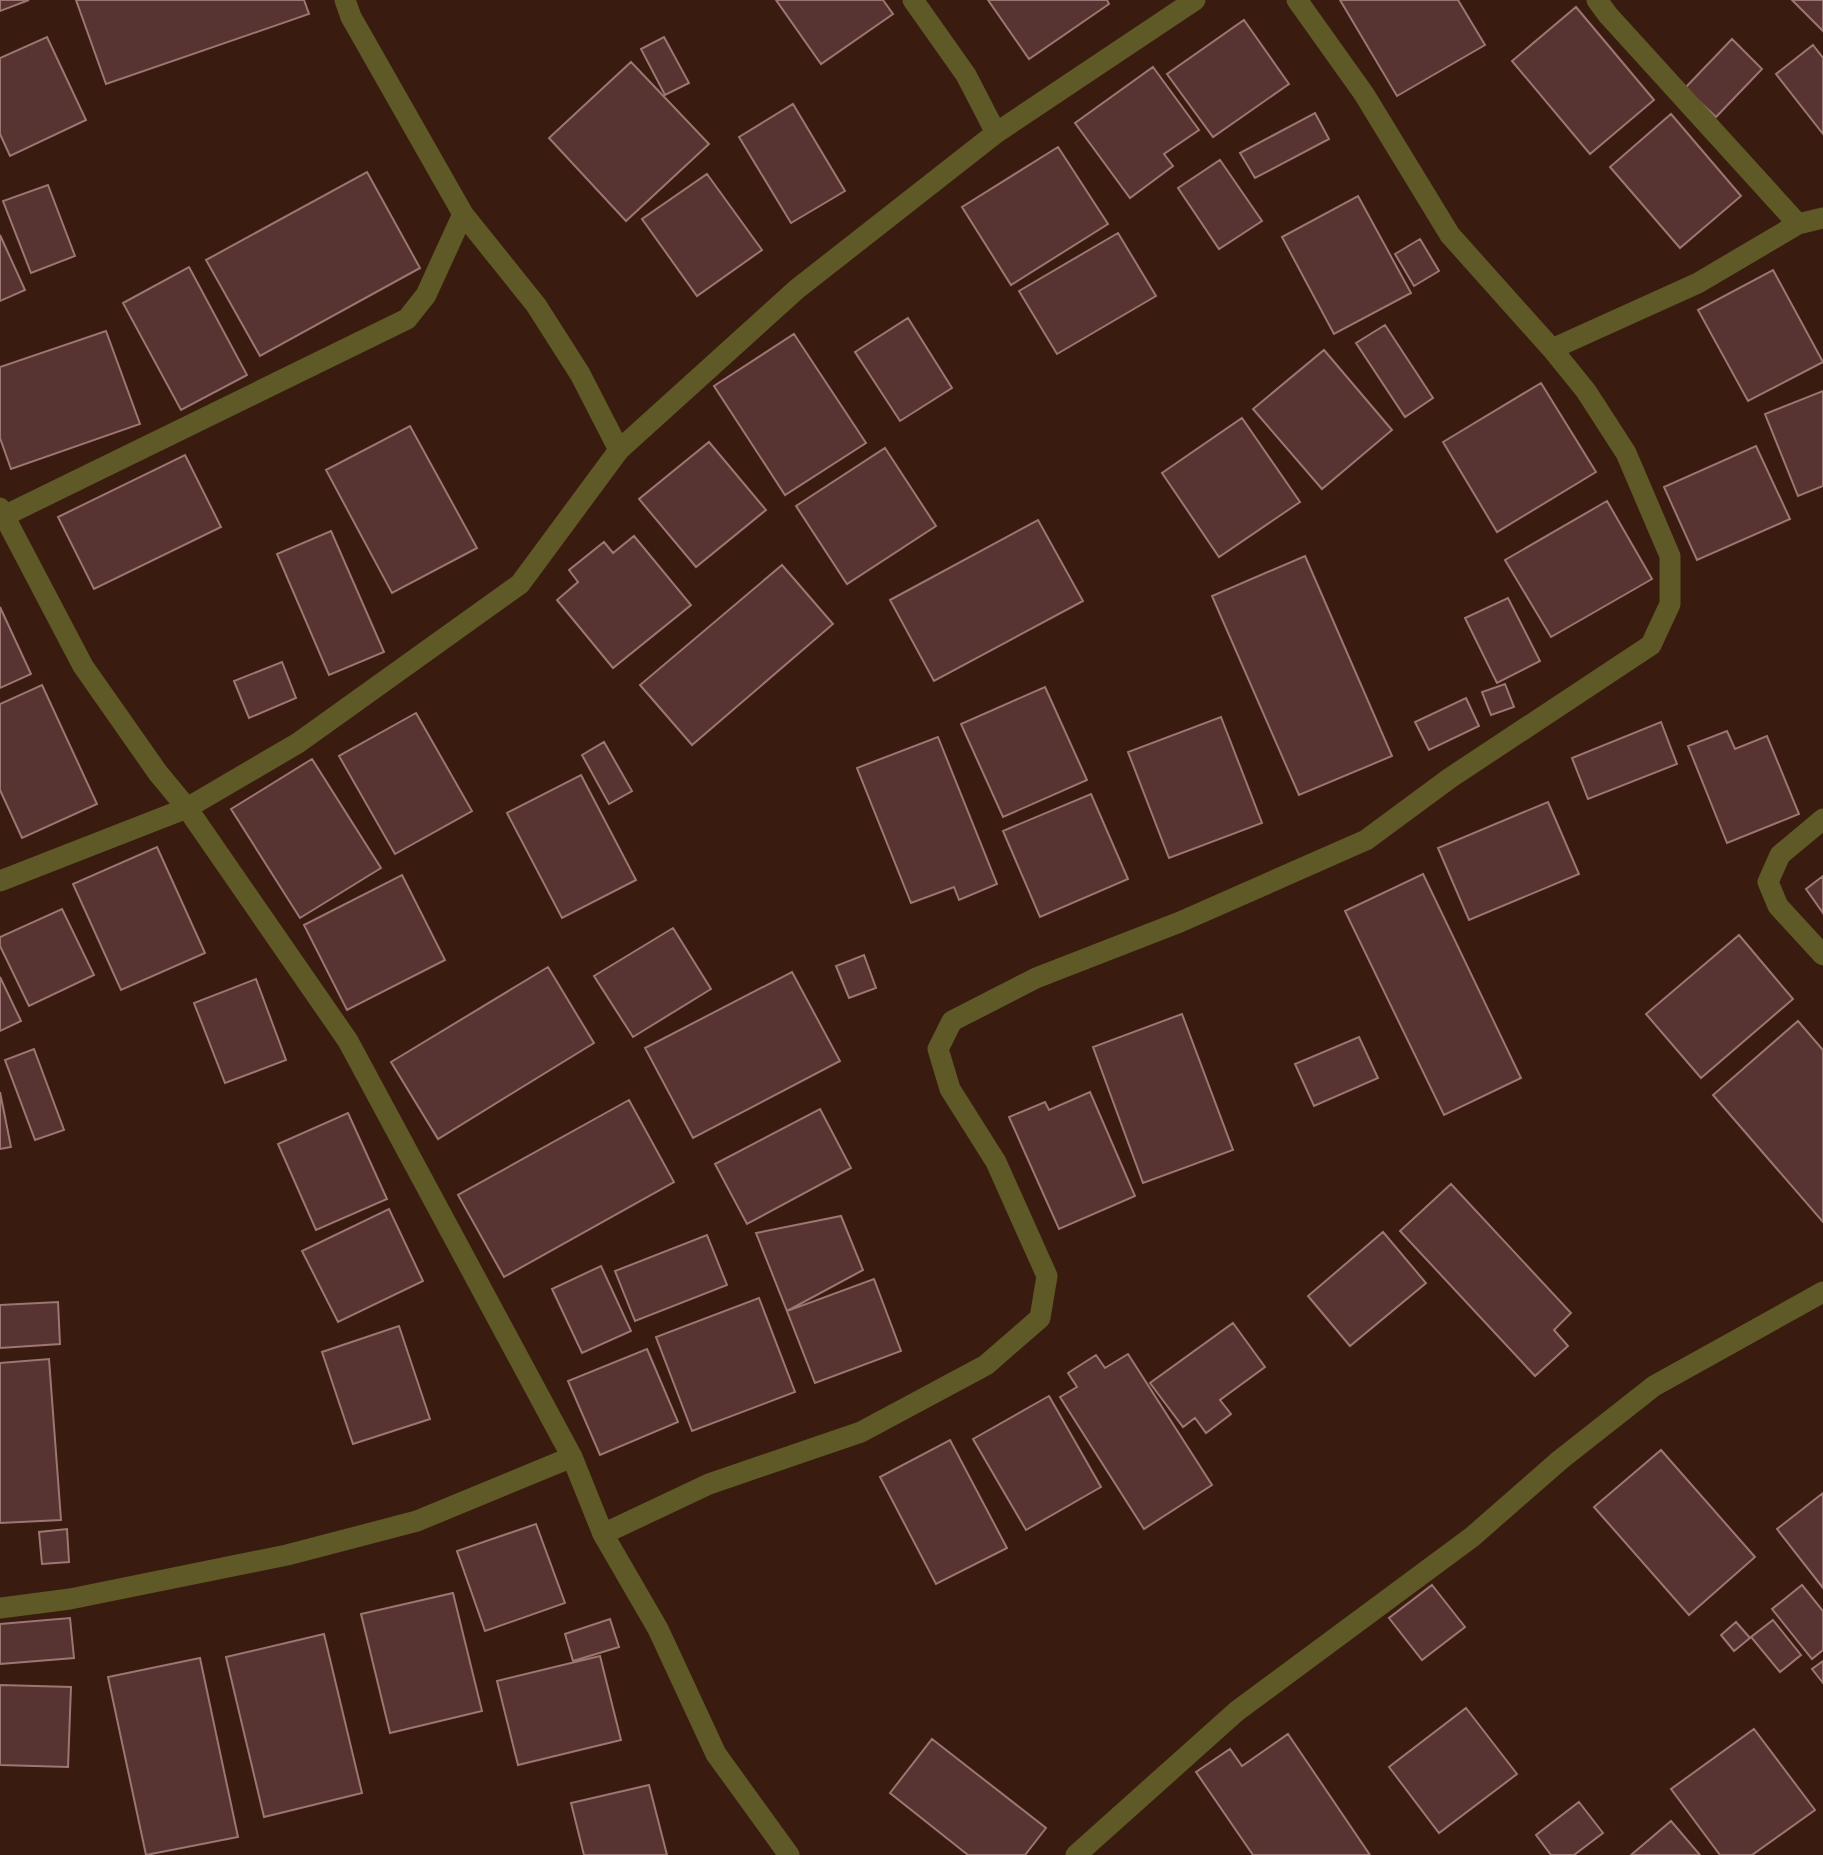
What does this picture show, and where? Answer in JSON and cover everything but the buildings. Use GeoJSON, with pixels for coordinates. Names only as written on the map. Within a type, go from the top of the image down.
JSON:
{"type":"FeatureCollection","features":[{"type":"Feature","properties":{"kind":"street"},"geometry":{"type":"LineString","coordinates":[[345,0],[351,17],[463,214],[536,305],[580,374],[619,450]]}},
{"type":"Feature","properties":{"kind":"street"},"geometry":{"type":"LineString","coordinates":[[912,0],[966,75],[996,134]]}},
{"type":"Feature","properties":{"kind":"street"},"geometry":{"type":"LineString","coordinates":[[0,881],[187,807],[298,743],[520,584],[619,450],[797,289],[996,134],[1195,0]]}},
{"type":"Feature","properties":{"kind":"street"},"geometry":{"type":"LineString","coordinates":[[603,1534],[709,1484],[861,1432],[986,1365],[1040,1318],[1047,1276],[996,1162],[950,1089],[938,1049],[952,1021],[1036,978],[1180,922],[1366,840],[1450,778],[1651,645],[1670,604],[1670,556],[1626,453],[1586,391],[1450,235],[1364,94],[1297,0]]}},
{"type":"Feature","properties":{"kind":"street"},"geometry":{"type":"LineString","coordinates":[[1597,0],[1798,224]]}},
{"type":"Feature","properties":{"kind":"street"},"geometry":{"type":"LineString","coordinates":[[463,214],[426,295],[407,319],[2,512],[83,666],[158,773],[187,807],[348,1041],[572,1457],[603,1534],[658,1629],[716,1754],[789,1855]]}},
{"type":"Feature","properties":{"kind":"street"},"geometry":{"type":"LineString","coordinates":[[1552,349],[1698,283],[1798,224],[1823,218]]}},
{"type":"Feature","properties":{"kind":"street"},"geometry":{"type":"LineString","coordinates":[[1823,819],[1780,855],[1768,881],[1778,906],[1823,955]]}},
{"type":"Feature","properties":{"kind":"street"},"geometry":{"type":"LineString","coordinates":[[1076,1855],[1237,1711],[1472,1537],[1560,1460],[1654,1386],[1823,1292]]}},
{"type":"Feature","properties":{"kind":"street"},"geometry":{"type":"LineString","coordinates":[[0,1608],[71,1599],[287,1555],[417,1521],[572,1457]]}}]}
